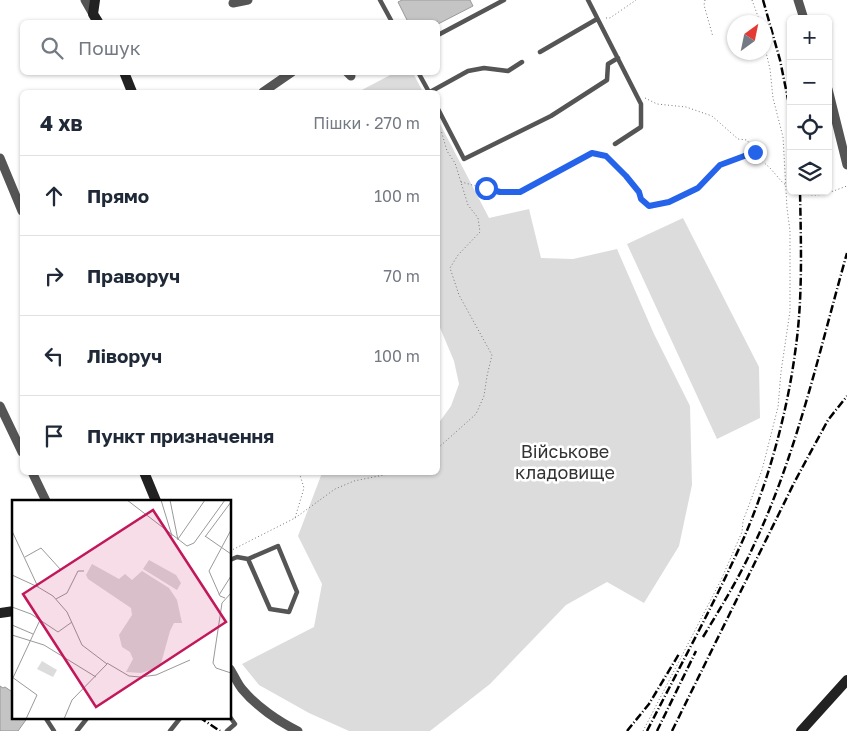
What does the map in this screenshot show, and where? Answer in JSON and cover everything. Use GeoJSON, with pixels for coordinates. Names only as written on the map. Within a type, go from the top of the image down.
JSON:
{"type":"FeatureCollection","features":[{"type":"Feature","properties":{"kind":"main road"},"geometry":{"type":"LineString","coordinates":[[95,0],[96,18]]}},
{"type":"Feature","properties":{"kind":"main road"},"geometry":{"type":"LineString","coordinates":[[125,75],[131,90]]}},
{"type":"Feature","properties":{"kind":"main road"},"geometry":{"type":"LineString","coordinates":[[145,475],[156,500]]}},
{"type":"Feature","properties":{"kind":"main road"},"geometry":{"type":"LineString","coordinates":[[801,731],[847,680]]}},
{"type":"Feature","properties":{"kind":"street"},"geometry":{"type":"LineString","coordinates":[[85,0],[96,18]]}},
{"type":"Feature","properties":{"kind":"street"},"geometry":{"type":"LineString","coordinates":[[233,3],[248,0]]}},
{"type":"Feature","properties":{"kind":"street"},"geometry":{"type":"LineString","coordinates":[[798,0],[803,15]]}},
{"type":"Feature","properties":{"kind":"street"},"geometry":{"type":"LineString","coordinates":[[266,90],[288,75]]}},
{"type":"Feature","properties":{"kind":"street"},"geometry":{"type":"LineString","coordinates":[[832,105],[847,165]]}},
{"type":"Feature","properties":{"kind":"street"},"geometry":{"type":"LineString","coordinates":[[0,158],[2,169],[20,207]]}},
{"type":"Feature","properties":{"kind":"street"},"geometry":{"type":"LineString","coordinates":[[0,406],[20,448]]}},
{"type":"Feature","properties":{"kind":"street"},"geometry":{"type":"LineString","coordinates":[[33,475],[46,500]]}},
{"type":"Feature","properties":{"kind":"street"},"geometry":{"type":"LineString","coordinates":[[231,671],[242,689],[253,700],[266,711],[298,731]]}},
{"type":"Feature","properties":{"kind":"lane"},"geometry":{"type":"LineString","coordinates":[[380,0],[391,20]]}},
{"type":"Feature","properties":{"kind":"lane"},"geometry":{"type":"LineString","coordinates":[[440,34],[504,0]]}},
{"type":"Feature","properties":{"kind":"lane"},"geometry":{"type":"LineString","coordinates":[[588,0],[641,104],[641,127],[615,144]]}},
{"type":"Feature","properties":{"kind":"lane"},"geometry":{"type":"LineString","coordinates":[[540,52],[597,18]]}},
{"type":"Feature","properties":{"kind":"lane"},"geometry":{"type":"LineString","coordinates":[[440,114],[464,159],[551,116],[607,80],[608,64],[618,58]]}},
{"type":"Feature","properties":{"kind":"lane"},"geometry":{"type":"LineString","coordinates":[[433,90],[468,71],[484,68],[508,71],[522,62]]}},
{"type":"Feature","properties":{"kind":"lane"},"geometry":{"type":"LineString","coordinates":[[420,75],[428,90]]}},
{"type":"Feature","properties":{"kind":"lane"},"geometry":{"type":"LineString","coordinates":[[231,560],[238,557],[248,559],[278,546],[297,592],[289,612],[270,609],[248,559]]}},
{"type":"Feature","properties":{"kind":"lane"},"geometry":{"type":"LineString","coordinates":[[46,718],[54,731]]}},
{"type":"Feature","properties":{"kind":"lane"},"geometry":{"type":"LineString","coordinates":[[77,731],[87,718]]}},
{"type":"Feature","properties":{"kind":"lane"},"geometry":{"type":"LineString","coordinates":[[170,731],[180,718]]}},
{"type":"Feature","properties":{"kind":"lane"},"geometry":{"type":"LineString","coordinates":[[227,731],[235,724],[231,718]]}},
{"type":"Feature","properties":{"kind":"path"},"geometry":{"type":"LineString","coordinates":[[597,18],[610,18],[636,0]]}},
{"type":"Feature","properties":{"kind":"path"},"geometry":{"type":"LineString","coordinates":[[705,0],[704,5],[713,37]]}},
{"type":"Feature","properties":{"kind":"path"},"geometry":{"type":"LineString","coordinates":[[752,0],[757,15]]}},
{"type":"Feature","properties":{"kind":"path"},"geometry":{"type":"LineString","coordinates":[[768,60],[783,137],[787,186]]}},
{"type":"Feature","properties":{"kind":"path"},"geometry":{"type":"LineString","coordinates":[[636,93],[657,104],[686,107],[712,116],[738,139],[747,140],[760,159],[787,186]]}},
{"type":"Feature","properties":{"kind":"path"},"geometry":{"type":"LineString","coordinates":[[440,446],[476,414],[484,396],[486,376],[492,354],[459,296],[450,268],[458,254],[480,232],[478,218],[468,205],[454,163],[447,151],[441,128]]}},
{"type":"Feature","properties":{"kind":"path"},"geometry":{"type":"LineString","coordinates":[[461,182],[500,192],[520,192],[592,153],[606,156],[626,176],[639,192],[641,199],[649,206],[669,202],[698,188],[720,165],[755,152]]}},
{"type":"Feature","properties":{"kind":"path"},"geometry":{"type":"LineString","coordinates":[[832,191],[847,186]]}},
{"type":"Feature","properties":{"kind":"path"},"geometry":{"type":"LineString","coordinates":[[643,731],[731,558],[742,532],[743,521],[762,470],[773,432],[790,311],[790,231],[787,195]]}},
{"type":"Feature","properties":{"kind":"path"},"geometry":{"type":"LineString","coordinates":[[806,195],[822,195]]}},
{"type":"Feature","properties":{"kind":"path"},"geometry":{"type":"LineString","coordinates":[[295,518],[304,488],[299,475]]}},
{"type":"Feature","properties":{"kind":"path"},"geometry":{"type":"LineString","coordinates":[[231,551],[295,518],[335,489],[354,481],[383,475]]}},
{"type":"Feature","properties":{"kind":"green space"},"geometry":{"type":"Polygon","coordinates":[[[390,75],[414,75],[422,90],[362,90],[390,75]]]}},
{"type":"Feature","properties":{"kind":"green space","name":"Військове кладовище"},"geometry":{"type":"Polygon","coordinates":[[[440,124],[489,218],[529,209],[541,258],[573,259],[617,249],[654,334],[690,406],[692,485],[679,546],[644,603],[607,582],[566,605],[490,684],[430,731],[349,731],[309,713],[259,685],[242,664],[314,627],[322,584],[298,536],[321,475],[440,475],[440,421],[451,406],[459,384],[454,361],[440,328],[440,124]]]}},
{"type":"Feature","properties":{"kind":"green space"},"geometry":{"type":"Polygon","coordinates":[[[683,218],[759,367],[760,418],[717,439],[627,244],[683,218]]]}},
{"type":"Feature","properties":{"kind":"building"},"geometry":{"type":"Polygon","coordinates":[[[402,0],[470,0],[473,6],[440,23],[440,20],[407,20],[398,2],[402,0]]]}},
{"type":"Feature","properties":{"kind":"building"},"geometry":{"type":"Polygon","coordinates":[[[0,686],[12,692],[12,718],[27,718],[18,731],[0,731],[0,686]]]}},
{"type":"Feature","properties":{"kind":"railway"},"geometry":{"type":"LineString","coordinates":[[763,0],[780,60],[789,105]]}},
{"type":"Feature","properties":{"kind":"railway"},"geometry":{"type":"LineString","coordinates":[[647,731],[731,566],[768,474],[787,400],[798,333],[801,272],[800,195]]}},
{"type":"Feature","properties":{"kind":"railway"},"geometry":{"type":"LineString","coordinates":[[703,637],[748,559],[769,512],[795,439],[847,253]]}},
{"type":"Feature","properties":{"kind":"railway"},"geometry":{"type":"LineString","coordinates":[[672,731],[795,481],[828,420],[847,396]]}},
{"type":"Feature","properties":{"kind":"railway"},"geometry":{"type":"LineString","coordinates":[[657,731],[696,651]]}},
{"type":"Feature","properties":{"kind":"railway"},"geometry":{"type":"LineString","coordinates":[[627,731],[649,704],[679,654]]}},
{"type":"Feature","properties":{"kind":"railway"},"geometry":{"type":"LineString","coordinates":[[200,718],[220,731]]}},
{"type":"Feature","properties":{"kind":"route"},"geometry":{"type":"LineString","coordinates":[[486,188],[500,192],[520,192],[592,153],[606,156],[626,176],[639,192],[641,199],[649,206],[669,202],[698,188],[720,165],[755,152]]}}]}
